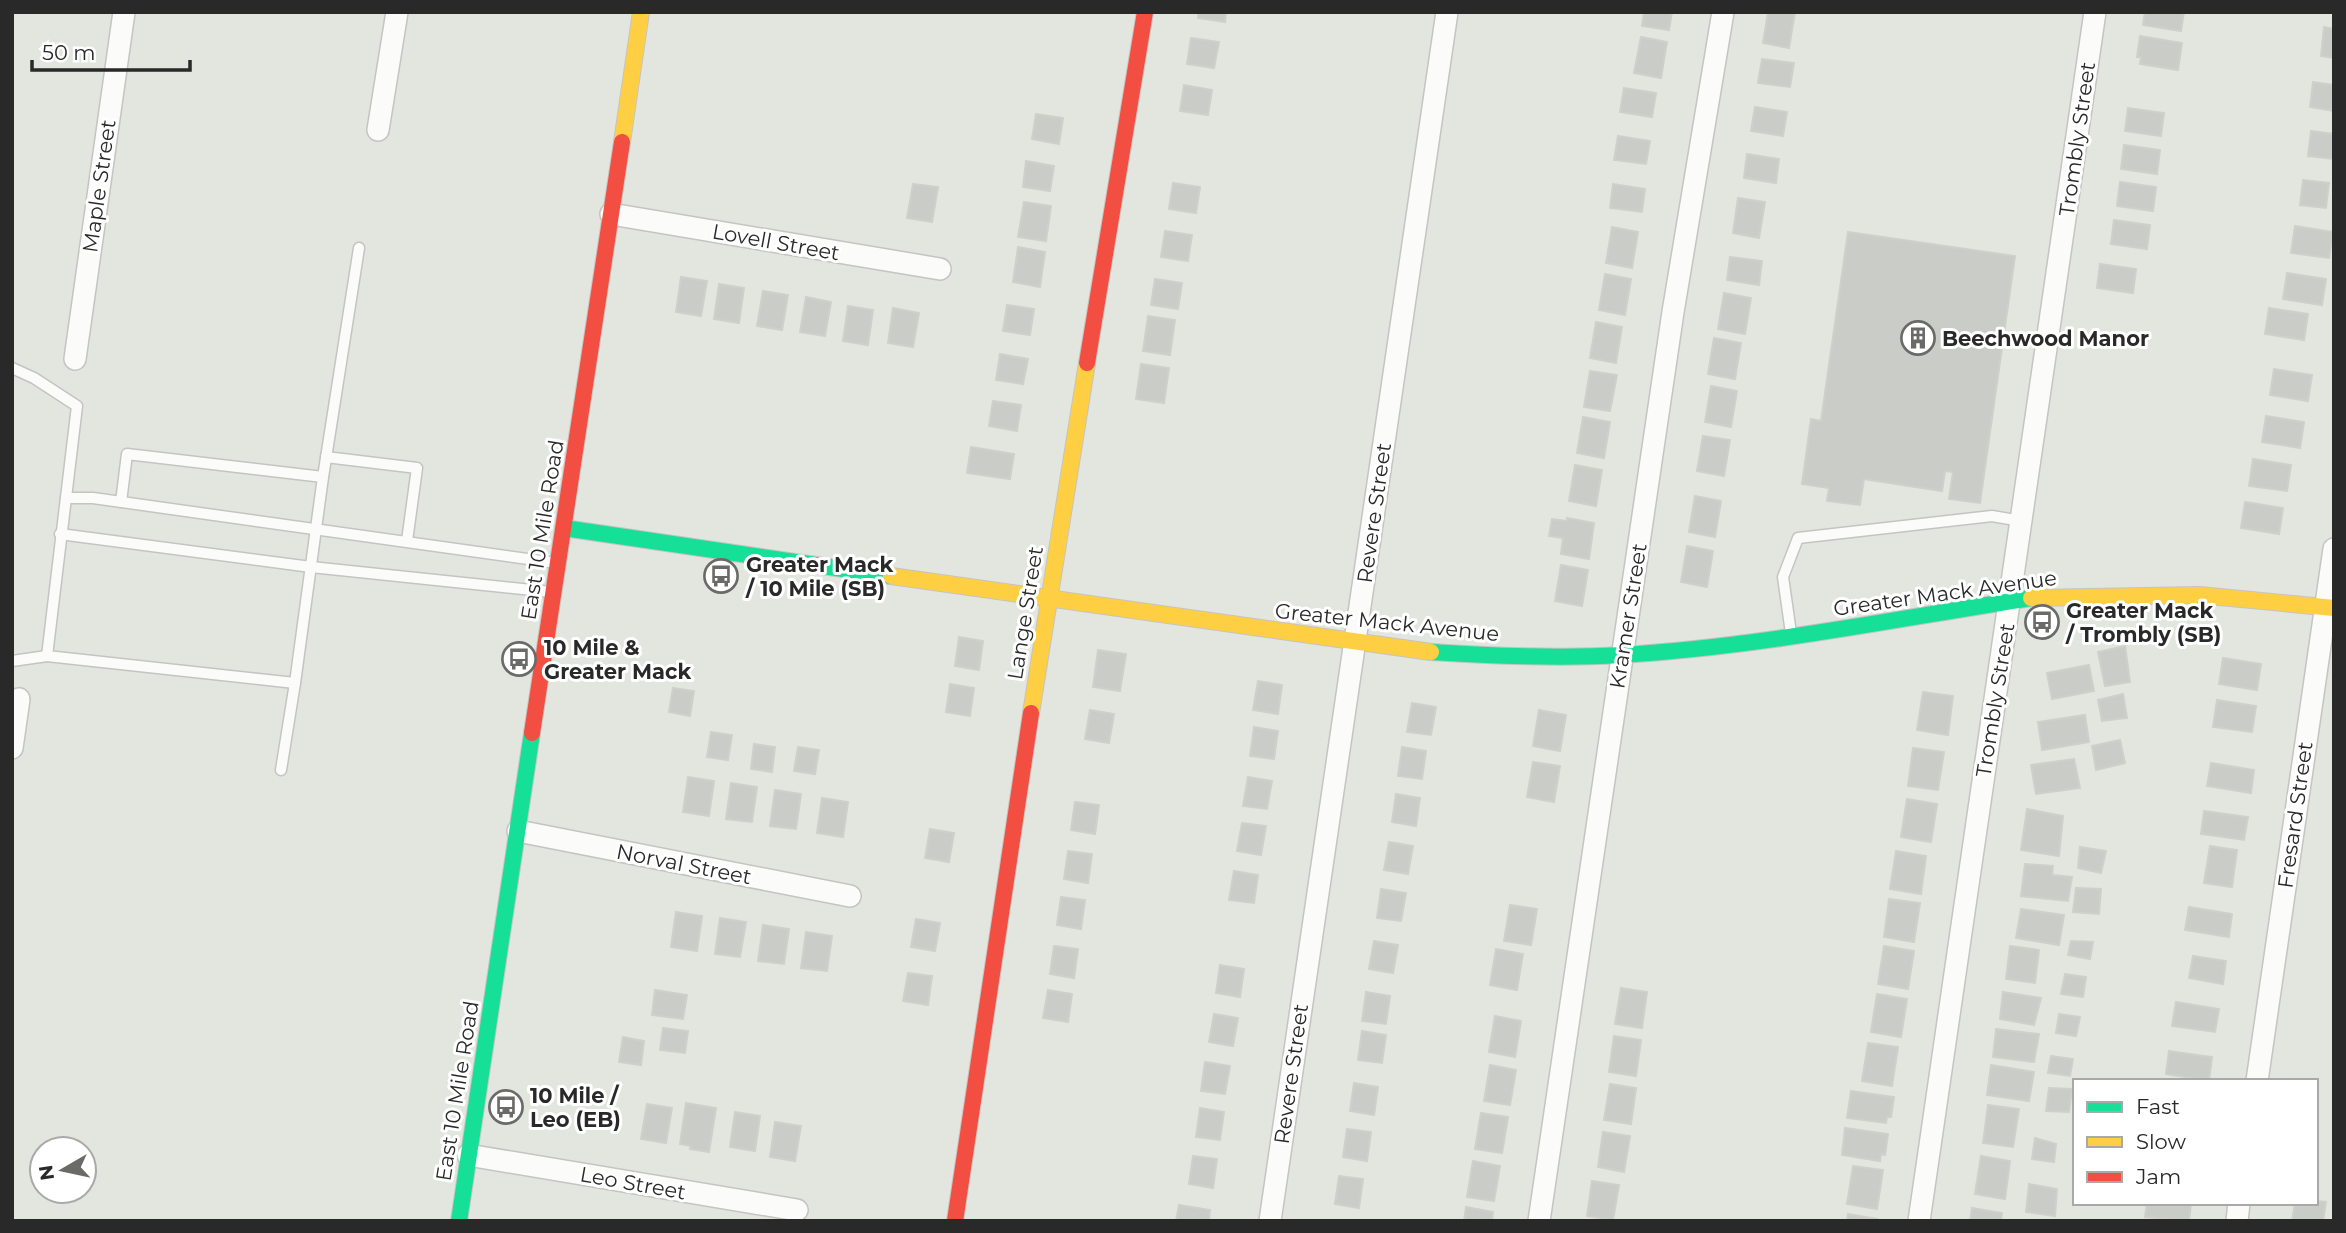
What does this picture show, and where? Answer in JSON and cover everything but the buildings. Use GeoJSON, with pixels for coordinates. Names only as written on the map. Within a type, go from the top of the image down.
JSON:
{"type":"FeatureCollection","features":[{"type":"Feature","properties":{"kind":"street","name":"Maple Street"},"geometry":{"type":"LineString","coordinates":[[75,359],[124,12]]}},
{"type":"Feature","properties":{"kind":"street"},"geometry":{"type":"LineString","coordinates":[[378,131],[397,12]]}},
{"type":"Feature","properties":{"kind":"street","name":"East 10 Mile Road"},"geometry":{"type":"LineString","coordinates":[[459,1221],[641,12]]}},
{"type":"Feature","properties":{"kind":"street","name":"Lange Street"},"geometry":{"type":"LineString","coordinates":[[956,1221],[1048,598],[1145,12]]}},
{"type":"Feature","properties":{"kind":"street","name":"Revere Street"},"geometry":{"type":"LineString","coordinates":[[1270,1221],[1447,12]]}},
{"type":"Feature","properties":{"kind":"street","name":"Kramer Street"},"geometry":{"type":"LineString","coordinates":[[1539,1221],[1673,312],[1723,12]]}},
{"type":"Feature","properties":{"kind":"street","name":"Trombly Street"},"geometry":{"type":"LineString","coordinates":[[1919,1221],[2095,12]]}},
{"type":"Feature","properties":{"kind":"street","name":"Lovell Street"},"geometry":{"type":"LineString","coordinates":[[611,214],[940,269]]}},
{"type":"Feature","properties":{"kind":"street","name":"Greater Mack Avenue"},"geometry":{"type":"LineString","coordinates":[[564,528],[1354,643],[1427,652],[1484,655],[1572,657],[1721,646],[2039,597],[2199,595],[2330,608]]}},
{"type":"Feature","properties":{"kind":"street","name":"Fresard Street"},"geometry":{"type":"LineString","coordinates":[[2257,1079],[2330,608],[2334,549]]}},
{"type":"Feature","properties":{"kind":"street"},"geometry":{"type":"LineString","coordinates":[[12,748],[19,699]]}},
{"type":"Feature","properties":{"kind":"street","name":"Norval Street"},"geometry":{"type":"LineString","coordinates":[[518,831],[850,896]]}},
{"type":"Feature","properties":{"kind":"street","name":"Leo Street"},"geometry":{"type":"LineString","coordinates":[[468,1155],[797,1210]]}},
{"type":"Feature","properties":{"kind":"lane"},"geometry":{"type":"LineString","coordinates":[[281,770],[359,248]]}},
{"type":"Feature","properties":{"kind":"lane"},"geometry":{"type":"LineString","coordinates":[[12,368],[34,378],[77,406],[47,656]]}},
{"type":"Feature","properties":{"kind":"lane"},"geometry":{"type":"LineString","coordinates":[[121,502],[127,454],[323,477]]}},
{"type":"Feature","properties":{"kind":"lane"},"geometry":{"type":"LineString","coordinates":[[326,457],[416,468],[407,541]]}},
{"type":"Feature","properties":{"kind":"lane"},"geometry":{"type":"LineString","coordinates":[[66,498],[93,498],[317,528],[558,564]]}},
{"type":"Feature","properties":{"kind":"lane"},"geometry":{"type":"LineString","coordinates":[[1791,636],[1783,577],[1798,538],[1992,516],[2021,521]]}},
{"type":"Feature","properties":{"kind":"lane"},"geometry":{"type":"LineString","coordinates":[[60,534],[311,566],[554,592]]}},
{"type":"Feature","properties":{"kind":"lane"},"geometry":{"type":"LineString","coordinates":[[12,662],[47,656],[295,683]]}},
{"type":"Feature","properties":{"kind":"traffic: fast"},"geometry":{"type":"LineString","coordinates":[[564,528],[891,576]]}},
{"type":"Feature","properties":{"kind":"traffic: fast"},"geometry":{"type":"LineString","coordinates":[[1431,652],[1574,657],[1672,651],[1775,639],[2031,598]]}},
{"type":"Feature","properties":{"kind":"traffic: fast"},"geometry":{"type":"LineString","coordinates":[[459,1221],[532,733]]}},
{"type":"Feature","properties":{"kind":"traffic: slow"},"geometry":{"type":"LineString","coordinates":[[622,142],[641,12]]}},
{"type":"Feature","properties":{"kind":"traffic: slow"},"geometry":{"type":"LineString","coordinates":[[1031,713],[1087,363]]}},
{"type":"Feature","properties":{"kind":"traffic: slow"},"geometry":{"type":"LineString","coordinates":[[891,576],[1431,652]]}},
{"type":"Feature","properties":{"kind":"traffic: slow"},"geometry":{"type":"LineString","coordinates":[[2031,598],[2199,595],[2334,608]]}},
{"type":"Feature","properties":{"kind":"traffic: jam"},"geometry":{"type":"LineString","coordinates":[[1087,363],[1145,12]]}},
{"type":"Feature","properties":{"kind":"traffic: jam"},"geometry":{"type":"LineString","coordinates":[[532,733],[622,142]]}},
{"type":"Feature","properties":{"kind":"traffic: jam"},"geometry":{"type":"LineString","coordinates":[[955,1221],[1031,713]]}},
{"type":"Feature","properties":{"kind":"place","name":"Beechwood Manor"},"geometry":{"type":"Point","coordinates":[1918,338]}},
{"type":"Feature","properties":{"kind":"place","name":"Greater Mack / 10 Mile (SB)"},"geometry":{"type":"Point","coordinates":[721,576]}},
{"type":"Feature","properties":{"kind":"place","name":"Greater Mack / Trombly (SB)"},"geometry":{"type":"Point","coordinates":[2042,622]}},
{"type":"Feature","properties":{"kind":"place","name":"10 Mile & Greater Mack"},"geometry":{"type":"Point","coordinates":[519,659]}},
{"type":"Feature","properties":{"kind":"place","name":"10 Mile / Leo (EB)"},"geometry":{"type":"Point","coordinates":[506,1107]}}]}
